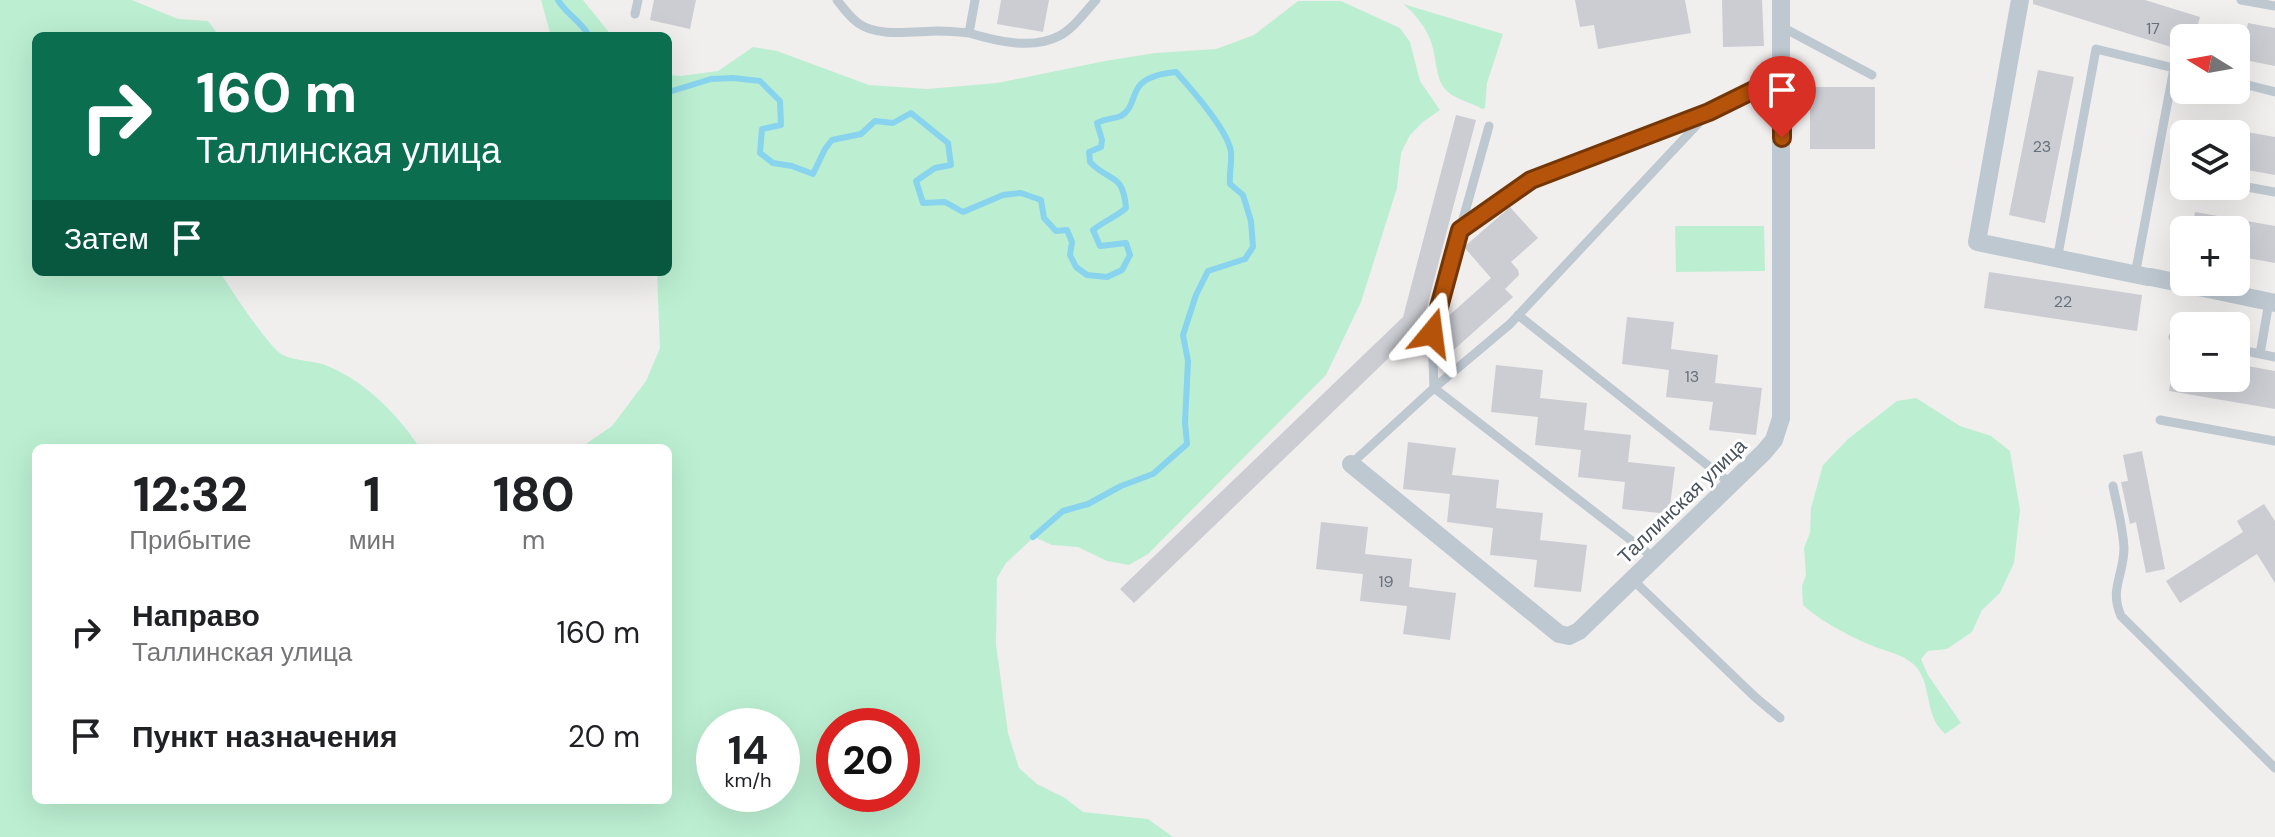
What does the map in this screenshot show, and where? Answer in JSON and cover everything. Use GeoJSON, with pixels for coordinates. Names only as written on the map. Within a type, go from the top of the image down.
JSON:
{"type":"FeatureCollection","features":[{"type":"Feature","properties":{"kind":"street","name":"Таллинская улица"},"geometry":{"type":"LineString","coordinates":[[1351,464],[1559,634],[1569,636],[1579,631],[1764,452],[1774,440],[1781,418],[1781,0]]}},
{"type":"Feature","properties":{"kind":"street"},"geometry":{"type":"LineString","coordinates":[[2020,0],[1977,242],[2272,303]]}},
{"type":"Feature","properties":{"kind":"lane"},"geometry":{"type":"LineString","coordinates":[[635,14],[638,0]]}},
{"type":"Feature","properties":{"kind":"lane"},"geometry":{"type":"LineString","coordinates":[[837,0],[861,26],[888,32],[969,33],[1002,42],[1038,42],[1059,36],[1096,0]]}},
{"type":"Feature","properties":{"kind":"lane"},"geometry":{"type":"LineString","coordinates":[[969,33],[975,0]]}},
{"type":"Feature","properties":{"kind":"lane"},"geometry":{"type":"LineString","coordinates":[[2241,0],[2275,6]]}},
{"type":"Feature","properties":{"kind":"lane"},"geometry":{"type":"LineString","coordinates":[[1782,27],[1872,75]]}},
{"type":"Feature","properties":{"kind":"lane"},"geometry":{"type":"LineString","coordinates":[[2057,260],[2096,49],[2170,67]]}},
{"type":"Feature","properties":{"kind":"lane"},"geometry":{"type":"LineString","coordinates":[[1460,230],[1531,180],[1709,112],[1782,76]]}},
{"type":"Feature","properties":{"kind":"lane"},"geometry":{"type":"LineString","coordinates":[[2250,86],[2275,92]]}},
{"type":"Feature","properties":{"kind":"lane"},"geometry":{"type":"LineString","coordinates":[[2145,276],[2173,104]]}},
{"type":"Feature","properties":{"kind":"lane"},"geometry":{"type":"LineString","coordinates":[[1351,464],[1518,315],[1709,112]]}},
{"type":"Feature","properties":{"kind":"lane"},"geometry":{"type":"LineString","coordinates":[[1434,388],[1432,333],[1489,126]]}},
{"type":"Feature","properties":{"kind":"lane"},"geometry":{"type":"LineString","coordinates":[[2250,188],[2275,192]]}},
{"type":"Feature","properties":{"kind":"lane"},"geometry":{"type":"LineString","coordinates":[[2260,354],[2272,303]]}},
{"type":"Feature","properties":{"kind":"lane"},"geometry":{"type":"LineString","coordinates":[[1518,315],[1730,483]]}},
{"type":"Feature","properties":{"kind":"lane"},"geometry":{"type":"LineString","coordinates":[[2250,352],[2275,357]]}},
{"type":"Feature","properties":{"kind":"lane"},"geometry":{"type":"LineString","coordinates":[[1434,388],[1654,559]]}},
{"type":"Feature","properties":{"kind":"lane"},"geometry":{"type":"LineString","coordinates":[[2160,420],[2275,441]]}},
{"type":"Feature","properties":{"kind":"lane"},"geometry":{"type":"LineString","coordinates":[[2113,486],[2124,547],[2115,592],[2115,604],[2121,616],[2275,768]]}},
{"type":"Feature","properties":{"kind":"lane"},"geometry":{"type":"LineString","coordinates":[[1633,580],[1780,718]]}},
{"type":"Feature","properties":{"kind":"green space"},"geometry":{"type":"Polygon","coordinates":[[[0,0],[132,0],[178,19],[208,21],[216,32],[32,32],[32,276],[223,276],[277,350],[288,357],[325,365],[357,382],[402,423],[417,444],[32,444],[32,804],[672,804],[672,444],[586,444],[612,426],[646,381],[660,348],[657,276],[672,276],[672,75],[718,71],[753,47],[777,51],[869,85],[927,89],[997,83],[1155,53],[1216,49],[1254,35],[1298,1],[1341,1],[1400,28],[1410,42],[1420,81],[1440,110],[1410,135],[1401,153],[1397,188],[1361,302],[1326,375],[1148,554],[1129,565],[1107,561],[1078,547],[1052,545],[1034,537],[1006,563],[997,578],[996,644],[1008,733],[1019,768],[1037,784],[1065,798],[1083,812],[1148,819],[1173,837],[0,837],[0,0]]]}},
{"type":"Feature","properties":{"kind":"green space"},"geometry":{"type":"Polygon","coordinates":[[[541,0],[583,0],[609,32],[550,32],[541,0]]]}},
{"type":"Feature","properties":{"kind":"green space"},"geometry":{"type":"Polygon","coordinates":[[[1403,4],[1503,34],[1487,83],[1485,108],[1456,97],[1444,87],[1427,34],[1403,4]]]}},
{"type":"Feature","properties":{"kind":"green space"},"geometry":{"type":"Polygon","coordinates":[[[1675,226],[1764,226],[1765,271],[1676,272],[1675,226]]]}},
{"type":"Feature","properties":{"kind":"green space"},"geometry":{"type":"Polygon","coordinates":[[[1916,398],[1960,426],[1991,436],[2010,451],[2020,510],[2014,563],[2000,593],[1982,610],[1972,632],[1947,649],[1928,651],[1921,659],[1928,675],[1961,723],[1945,734],[1935,721],[1924,682],[1912,663],[1839,630],[1803,605],[1802,586],[1806,575],[1804,548],[1810,533],[1811,508],[1823,465],[1848,439],[1897,401],[1916,398]]]}},
{"type":"Feature","properties":{"kind":"building"},"geometry":{"type":"Polygon","coordinates":[[[654,0],[696,0],[690,29],[650,20],[654,0]]]}},
{"type":"Feature","properties":{"kind":"building"},"geometry":{"type":"Polygon","coordinates":[[[1001,0],[1049,0],[1043,32],[997,24],[1001,0]]]}},
{"type":"Feature","properties":{"kind":"building"},"geometry":{"type":"Polygon","coordinates":[[[1575,0],[1685,0],[1691,33],[1598,49],[1594,25],[1580,27],[1575,0]]]}},
{"type":"Feature","properties":{"kind":"building"},"geometry":{"type":"Polygon","coordinates":[[[1722,0],[1762,0],[1764,46],[1723,47],[1722,0]]]}},
{"type":"Feature","properties":{"kind":"building"},"geometry":{"type":"Polygon","coordinates":[[[2033,0],[2145,0],[2200,17],[2198,24],[2170,24],[2170,47],[2033,4],[2033,0]]]}},
{"type":"Feature","properties":{"kind":"building"},"geometry":{"type":"Polygon","coordinates":[[[2248,24],[2275,28],[2275,66],[2250,61],[2248,24]]]}},
{"type":"Feature","properties":{"kind":"building"},"geometry":{"type":"Polygon","coordinates":[[[2038,70],[2074,77],[2045,223],[2009,215],[2038,70]]]}},
{"type":"Feature","properties":{"kind":"building"},"geometry":{"type":"Polygon","coordinates":[[[1810,87],[1875,87],[1875,149],[1810,149],[1810,87]]]}},
{"type":"Feature","properties":{"kind":"building"},"geometry":{"type":"Polygon","coordinates":[[[1456,115],[1476,120],[1422,326],[1134,603],[1120,589],[1403,317],[1456,115]]]}},
{"type":"Feature","properties":{"kind":"building"},"geometry":{"type":"Polygon","coordinates":[[[2250,133],[2275,137],[2275,175],[2250,171],[2250,133]]]}},
{"type":"Feature","properties":{"kind":"building"},"geometry":{"type":"Polygon","coordinates":[[[1510,207],[1538,238],[1511,262],[1519,275],[1505,289],[1513,297],[1448,355],[1440,346],[1443,321],[1491,278],[1464,247],[1510,207]]]}},
{"type":"Feature","properties":{"kind":"building"},"geometry":{"type":"Polygon","coordinates":[[[2195,212],[2218,216],[2194,216],[2195,212]]]}},
{"type":"Feature","properties":{"kind":"building"},"geometry":{"type":"Polygon","coordinates":[[[2250,222],[2275,226],[2275,263],[2250,259],[2250,222]]]}},
{"type":"Feature","properties":{"kind":"building"},"geometry":{"type":"Polygon","coordinates":[[[1989,272],[2142,295],[2137,331],[1984,308],[1989,272]]]}},
{"type":"Feature","properties":{"kind":"building"},"geometry":{"type":"Polygon","coordinates":[[[1627,317],[1674,322],[1671,349],[1718,355],[1715,383],[1762,388],[1756,435],[1709,430],[1713,402],[1666,397],[1669,370],[1622,364],[1627,317]]]}},
{"type":"Feature","properties":{"kind":"building"},"geometry":{"type":"Polygon","coordinates":[[[1496,365],[1543,370],[1540,398],[1587,403],[1584,430],[1631,435],[1628,462],[1675,467],[1669,514],[1622,509],[1625,482],[1578,477],[1581,450],[1535,445],[1538,417],[1491,412],[1496,365]]]}},
{"type":"Feature","properties":{"kind":"building"},"geometry":{"type":"Polygon","coordinates":[[[2250,367],[2275,371],[2275,409],[2175,392],[2250,392],[2250,367]]]}},
{"type":"Feature","properties":{"kind":"building"},"geometry":{"type":"Polygon","coordinates":[[[1408,442],[1456,448],[1452,475],[1499,480],[1496,508],[1543,513],[1540,540],[1587,545],[1581,592],[1534,587],[1537,560],[1490,555],[1493,528],[1447,522],[1450,494],[1403,489],[1408,442]]]}},
{"type":"Feature","properties":{"kind":"building"},"geometry":{"type":"Polygon","coordinates":[[[2142,451],[2165,569],[2146,573],[2136,522],[2130,524],[2121,482],[2128,481],[2123,455],[2142,451]]]}},
{"type":"Feature","properties":{"kind":"building"},"geometry":{"type":"Polygon","coordinates":[[[2264,504],[2275,521],[2275,583],[2257,554],[2180,603],[2166,581],[2243,532],[2237,521],[2264,504]]]}},
{"type":"Feature","properties":{"kind":"building"},"geometry":{"type":"Polygon","coordinates":[[[1321,522],[1368,527],[1365,554],[1412,559],[1409,587],[1456,593],[1450,640],[1403,634],[1407,606],[1360,601],[1363,574],[1316,569],[1321,522]]]}},
{"type":"Feature","properties":{"kind":"waterway"},"geometry":{"type":"LineString","coordinates":[[558,0],[586,32]]}},
{"type":"Feature","properties":{"kind":"waterway"},"geometry":{"type":"LineString","coordinates":[[672,91],[711,79],[760,81],[780,101],[781,125],[762,129],[760,153],[773,163],[813,174],[832,140],[861,134],[875,121],[893,123],[911,113],[948,143],[951,165],[935,168],[916,181],[923,203],[945,202],[963,212],[1003,195],[1021,193],[1041,200],[1044,218],[1056,231],[1067,230],[1072,242],[1070,255],[1076,267],[1087,275],[1107,277],[1122,270],[1130,255],[1126,243],[1100,246],[1093,230],[1126,208],[1119,183],[1090,162],[1089,152],[1101,147],[1097,123],[1125,113],[1141,84],[1162,74],[1176,72],[1199,99],[1228,143],[1231,152],[1230,184],[1243,195],[1251,221],[1253,247],[1245,259],[1208,271],[1196,295],[1183,335],[1188,361],[1187,444],[1153,474],[1121,486],[1088,504],[1063,511],[1033,537]]}},
{"type":"Feature","properties":{"kind":"route"},"geometry":{"type":"LineString","coordinates":[[1432,333],[1460,230],[1531,180],[1709,112],[1782,76],[1782,138]]}}]}
